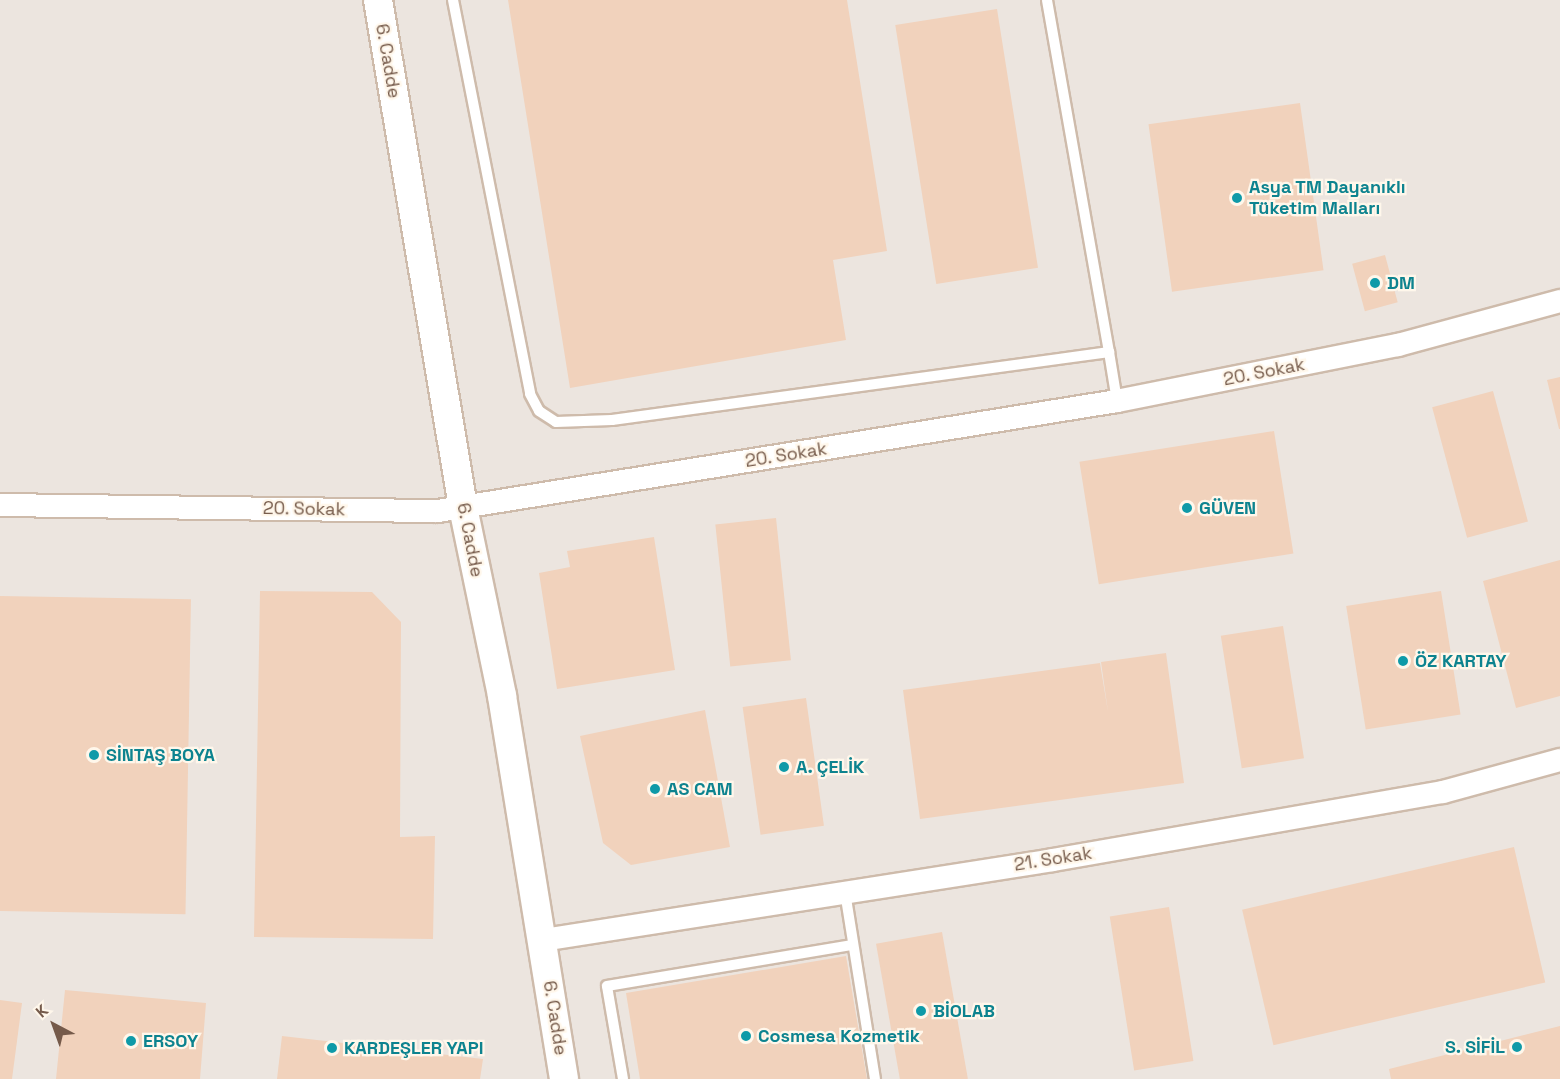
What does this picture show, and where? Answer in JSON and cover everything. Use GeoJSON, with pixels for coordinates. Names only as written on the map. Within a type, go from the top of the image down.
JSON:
{"type":"FeatureCollection","features":[{"type":"Feature","properties":{"kind":"street","name":"6. Cadde"},"geometry":{"type":"LineString","coordinates":[[378,0],[462,507],[502,696],[564,1079]]}},
{"type":"Feature","properties":{"kind":"street","name":"20. Sokak"},"geometry":{"type":"LineString","coordinates":[[0,505],[438,511],[1117,401],[1398,345],[1560,301]]}},
{"type":"Feature","properties":{"kind":"street","name":"21. Sokak"},"geometry":{"type":"LineString","coordinates":[[543,940],[1443,792],[1560,760]]}},
{"type":"Feature","properties":{"kind":"lane"},"geometry":{"type":"LineString","coordinates":[[453,0],[530,394],[539,411],[556,422],[612,420],[1108,352]]}},
{"type":"Feature","properties":{"kind":"lane"},"geometry":{"type":"LineString","coordinates":[[1047,0],[1117,401]]}},
{"type":"Feature","properties":{"kind":"lane"},"geometry":{"type":"LineString","coordinates":[[844,891],[874,1079]]}},
{"type":"Feature","properties":{"kind":"lane"},"geometry":{"type":"LineString","coordinates":[[623,1079],[607,986],[853,945]]}},
{"type":"Feature","properties":{"kind":"shaded area"},"geometry":{"type":"Polygon","coordinates":[[[0,0],[1560,0],[1560,1079],[0,1079],[0,0]]]}},
{"type":"Feature","properties":{"kind":"building"},"geometry":{"type":"Polygon","coordinates":[[[508,0],[847,0],[887,251],[833,260],[846,340],[570,388],[508,0]]]}},
{"type":"Feature","properties":{"kind":"building"},"geometry":{"type":"Polygon","coordinates":[[[997,9],[1038,268],[936,284],[895,25],[997,9]]]}},
{"type":"Feature","properties":{"kind":"building","name":"Asya TM Dayanıklı Tüketim Malları"},"geometry":{"type":"Polygon","coordinates":[[[1300,103],[1324,270],[1172,292],[1148,124],[1300,103]]]}},
{"type":"Feature","properties":{"kind":"building","name":"DM"},"geometry":{"type":"Polygon","coordinates":[[[1385,255],[1398,302],[1365,311],[1352,264],[1385,255]]]}},
{"type":"Feature","properties":{"kind":"building"},"geometry":{"type":"Polygon","coordinates":[[[1560,377],[1560,429],[1559,429],[1547,380],[1560,377]]]}},
{"type":"Feature","properties":{"kind":"building"},"geometry":{"type":"Polygon","coordinates":[[[1493,391],[1528,521],[1467,538],[1432,407],[1493,391]]]}},
{"type":"Feature","properties":{"kind":"building","name":"GÜVEN"},"geometry":{"type":"Polygon","coordinates":[[[1274,431],[1293,553],[1099,584],[1079,462],[1274,431]]]}},
{"type":"Feature","properties":{"kind":"building"},"geometry":{"type":"Polygon","coordinates":[[[776,518],[791,660],[730,667],[715,524],[776,518]]]}},
{"type":"Feature","properties":{"kind":"building"},"geometry":{"type":"Polygon","coordinates":[[[654,537],[675,670],[557,689],[539,573],[570,567],[567,551],[654,537]]]}},
{"type":"Feature","properties":{"kind":"building"},"geometry":{"type":"Polygon","coordinates":[[[1560,560],[1560,696],[1516,708],[1483,581],[1560,560]]]}},
{"type":"Feature","properties":{"kind":"building"},"geometry":{"type":"Polygon","coordinates":[[[260,591],[372,592],[401,622],[400,837],[435,836],[433,939],[254,937],[260,591]]]}},
{"type":"Feature","properties":{"kind":"building","name":"ÖZ KARTAY"},"geometry":{"type":"Polygon","coordinates":[[[1441,591],[1461,714],[1366,729],[1346,606],[1441,591]]]}},
{"type":"Feature","properties":{"kind":"building","name":"SİNTAŞ BOYA"},"geometry":{"type":"Polygon","coordinates":[[[0,596],[191,599],[185,914],[0,911],[0,596]]]}},
{"type":"Feature","properties":{"kind":"building"},"geometry":{"type":"Polygon","coordinates":[[[1283,626],[1304,758],[1242,768],[1221,636],[1283,626]]]}},
{"type":"Feature","properties":{"kind":"building"},"geometry":{"type":"Polygon","coordinates":[[[1166,653],[1184,783],[920,819],[903,690],[1100,663],[1108,712],[1101,662],[1166,653]]]}},
{"type":"Feature","properties":{"kind":"building","name":"A. ÇELİK"},"geometry":{"type":"Polygon","coordinates":[[[806,698],[824,826],[761,835],[743,707],[806,698]]]}},
{"type":"Feature","properties":{"kind":"building","name":"AS CAM"},"geometry":{"type":"Polygon","coordinates":[[[705,710],[730,847],[631,865],[603,843],[580,736],[705,710]]]}},
{"type":"Feature","properties":{"kind":"building"},"geometry":{"type":"Polygon","coordinates":[[[1514,847],[1545,982],[1273,1045],[1242,910],[1514,847]]]}},
{"type":"Feature","properties":{"kind":"building"},"geometry":{"type":"Polygon","coordinates":[[[1169,907],[1193,1061],[1134,1070],[1110,916],[1169,907]]]}},
{"type":"Feature","properties":{"kind":"building","name":"BİOLAB"},"geometry":{"type":"Polygon","coordinates":[[[942,932],[968,1079],[900,1079],[876,944],[942,932]]]}},
{"type":"Feature","properties":{"kind":"building","name":"Cosmesa Kozmetik"},"geometry":{"type":"Polygon","coordinates":[[[846,956],[867,1079],[640,1079],[626,993],[846,956]]]}},
{"type":"Feature","properties":{"kind":"building","name":"ERSOY"},"geometry":{"type":"Polygon","coordinates":[[[65,990],[206,1003],[200,1079],[56,1079],[65,990]]]}},
{"type":"Feature","properties":{"kind":"building"},"geometry":{"type":"Polygon","coordinates":[[[0,1000],[22,1003],[12,1079],[0,1079],[0,1000]]]}},
{"type":"Feature","properties":{"kind":"building","name":"S. SİFİL"},"geometry":{"type":"Polygon","coordinates":[[[1560,1026],[1560,1079],[1391,1079],[1389,1069],[1560,1026]]]}},
{"type":"Feature","properties":{"kind":"building","name":"KARDEŞLER YAPI"},"geometry":{"type":"Polygon","coordinates":[[[282,1036],[483,1059],[480,1079],[277,1079],[282,1036]]]}},
{"type":"Feature","properties":{"kind":"place","name":"Asya TM Dayanıklı Tüketim Malları"},"geometry":{"type":"Point","coordinates":[1237,198]}},
{"type":"Feature","properties":{"kind":"place","name":"DM"},"geometry":{"type":"Point","coordinates":[1375,283]}},
{"type":"Feature","properties":{"kind":"place","name":"GÜVEN"},"geometry":{"type":"Point","coordinates":[1187,508]}},
{"type":"Feature","properties":{"kind":"place","name":"ÖZ KARTAY"},"geometry":{"type":"Point","coordinates":[1403,661]}},
{"type":"Feature","properties":{"kind":"place","name":"SİNTAŞ BOYA"},"geometry":{"type":"Point","coordinates":[94,755]}},
{"type":"Feature","properties":{"kind":"place","name":"A. ÇELİK"},"geometry":{"type":"Point","coordinates":[784,767]}},
{"type":"Feature","properties":{"kind":"place","name":"AS CAM"},"geometry":{"type":"Point","coordinates":[655,789]}},
{"type":"Feature","properties":{"kind":"place","name":"BİOLAB"},"geometry":{"type":"Point","coordinates":[921,1011]}},
{"type":"Feature","properties":{"kind":"place","name":"Cosmesa Kozmetik"},"geometry":{"type":"Point","coordinates":[746,1036]}},
{"type":"Feature","properties":{"kind":"place","name":"ERSOY"},"geometry":{"type":"Point","coordinates":[131,1041]}},
{"type":"Feature","properties":{"kind":"place","name":"S. SİFİL"},"geometry":{"type":"Point","coordinates":[1517,1047]}},
{"type":"Feature","properties":{"kind":"place","name":"KARDEŞLER YAPI"},"geometry":{"type":"Point","coordinates":[332,1048]}}]}
